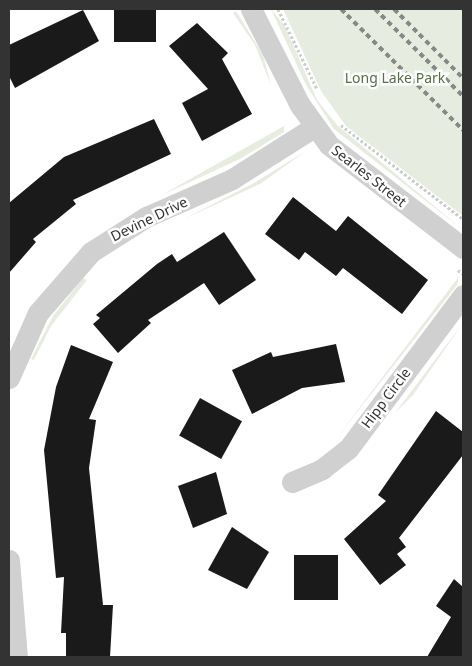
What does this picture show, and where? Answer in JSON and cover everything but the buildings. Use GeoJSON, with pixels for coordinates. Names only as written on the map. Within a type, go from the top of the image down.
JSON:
{"type":"FeatureCollection","features":[{"type":"Feature","properties":{"kind":"street","name":"Searles Street"},"geometry":{"type":"LineString","coordinates":[[252,9],[314,127],[351,163],[463,248]]}},
{"type":"Feature","properties":{"kind":"street","name":"Devine Drive"},"geometry":{"type":"LineString","coordinates":[[9,378],[38,313],[91,252],[146,217],[232,180],[314,127]]}},
{"type":"Feature","properties":{"kind":"street","name":"Hipp Circle"},"geometry":{"type":"LineString","coordinates":[[292,482],[322,469],[348,449],[463,295]]}},
{"type":"Feature","properties":{"kind":"street"},"geometry":{"type":"LineString","coordinates":[[9,560],[18,657]]}},
{"type":"Feature","properties":{"kind":"path"},"geometry":{"type":"LineString","coordinates":[[278,9],[320,97]]}},
{"type":"Feature","properties":{"kind":"path"},"geometry":{"type":"LineString","coordinates":[[335,120],[463,219]]}},
{"type":"Feature","properties":{"kind":"path"},"geometry":{"type":"LineString","coordinates":[[458,270],[463,274]]}},
{"type":"Feature","properties":{"kind":"green space"},"geometry":{"type":"Polygon","coordinates":[[[271,9],[285,26],[317,100],[337,125],[463,230],[334,129],[306,85],[271,9]]]}},
{"type":"Feature","properties":{"kind":"green space","name":"Long Lake Park"},"geometry":{"type":"Polygon","coordinates":[[[283,9],[463,9],[463,216],[346,126],[321,91],[283,9]]]}},
{"type":"Feature","properties":{"kind":"green space"},"geometry":{"type":"Polygon","coordinates":[[[236,11],[263,55],[271,85],[255,45],[233,13],[236,11]]]}},
{"type":"Feature","properties":{"kind":"green space"},"geometry":{"type":"Polygon","coordinates":[[[284,126],[284,132],[240,159],[162,195],[284,126]]]}},
{"type":"Feature","properties":{"kind":"green space"},"geometry":{"type":"Polygon","coordinates":[[[306,151],[260,184],[182,220],[254,183],[306,151]]]}},
{"type":"Feature","properties":{"kind":"green space"},"geometry":{"type":"Polygon","coordinates":[[[459,276],[457,285],[335,440],[457,279],[459,276]]]}},
{"type":"Feature","properties":{"kind":"green space"},"geometry":{"type":"Polygon","coordinates":[[[83,278],[87,280],[51,326],[34,360],[31,359],[53,316],[83,278]]]}},
{"type":"Feature","properties":{"kind":"green space"},"geometry":{"type":"Polygon","coordinates":[[[463,323],[413,395],[395,413],[435,360],[463,323]]]}},
{"type":"Feature","properties":{"kind":"railway"},"geometry":{"type":"LineString","coordinates":[[341,9],[463,130]]}},
{"type":"Feature","properties":{"kind":"railway"},"geometry":{"type":"LineString","coordinates":[[375,9],[463,96]]}},
{"type":"Feature","properties":{"kind":"railway"},"geometry":{"type":"LineString","coordinates":[[394,9],[463,78]]}}]}
